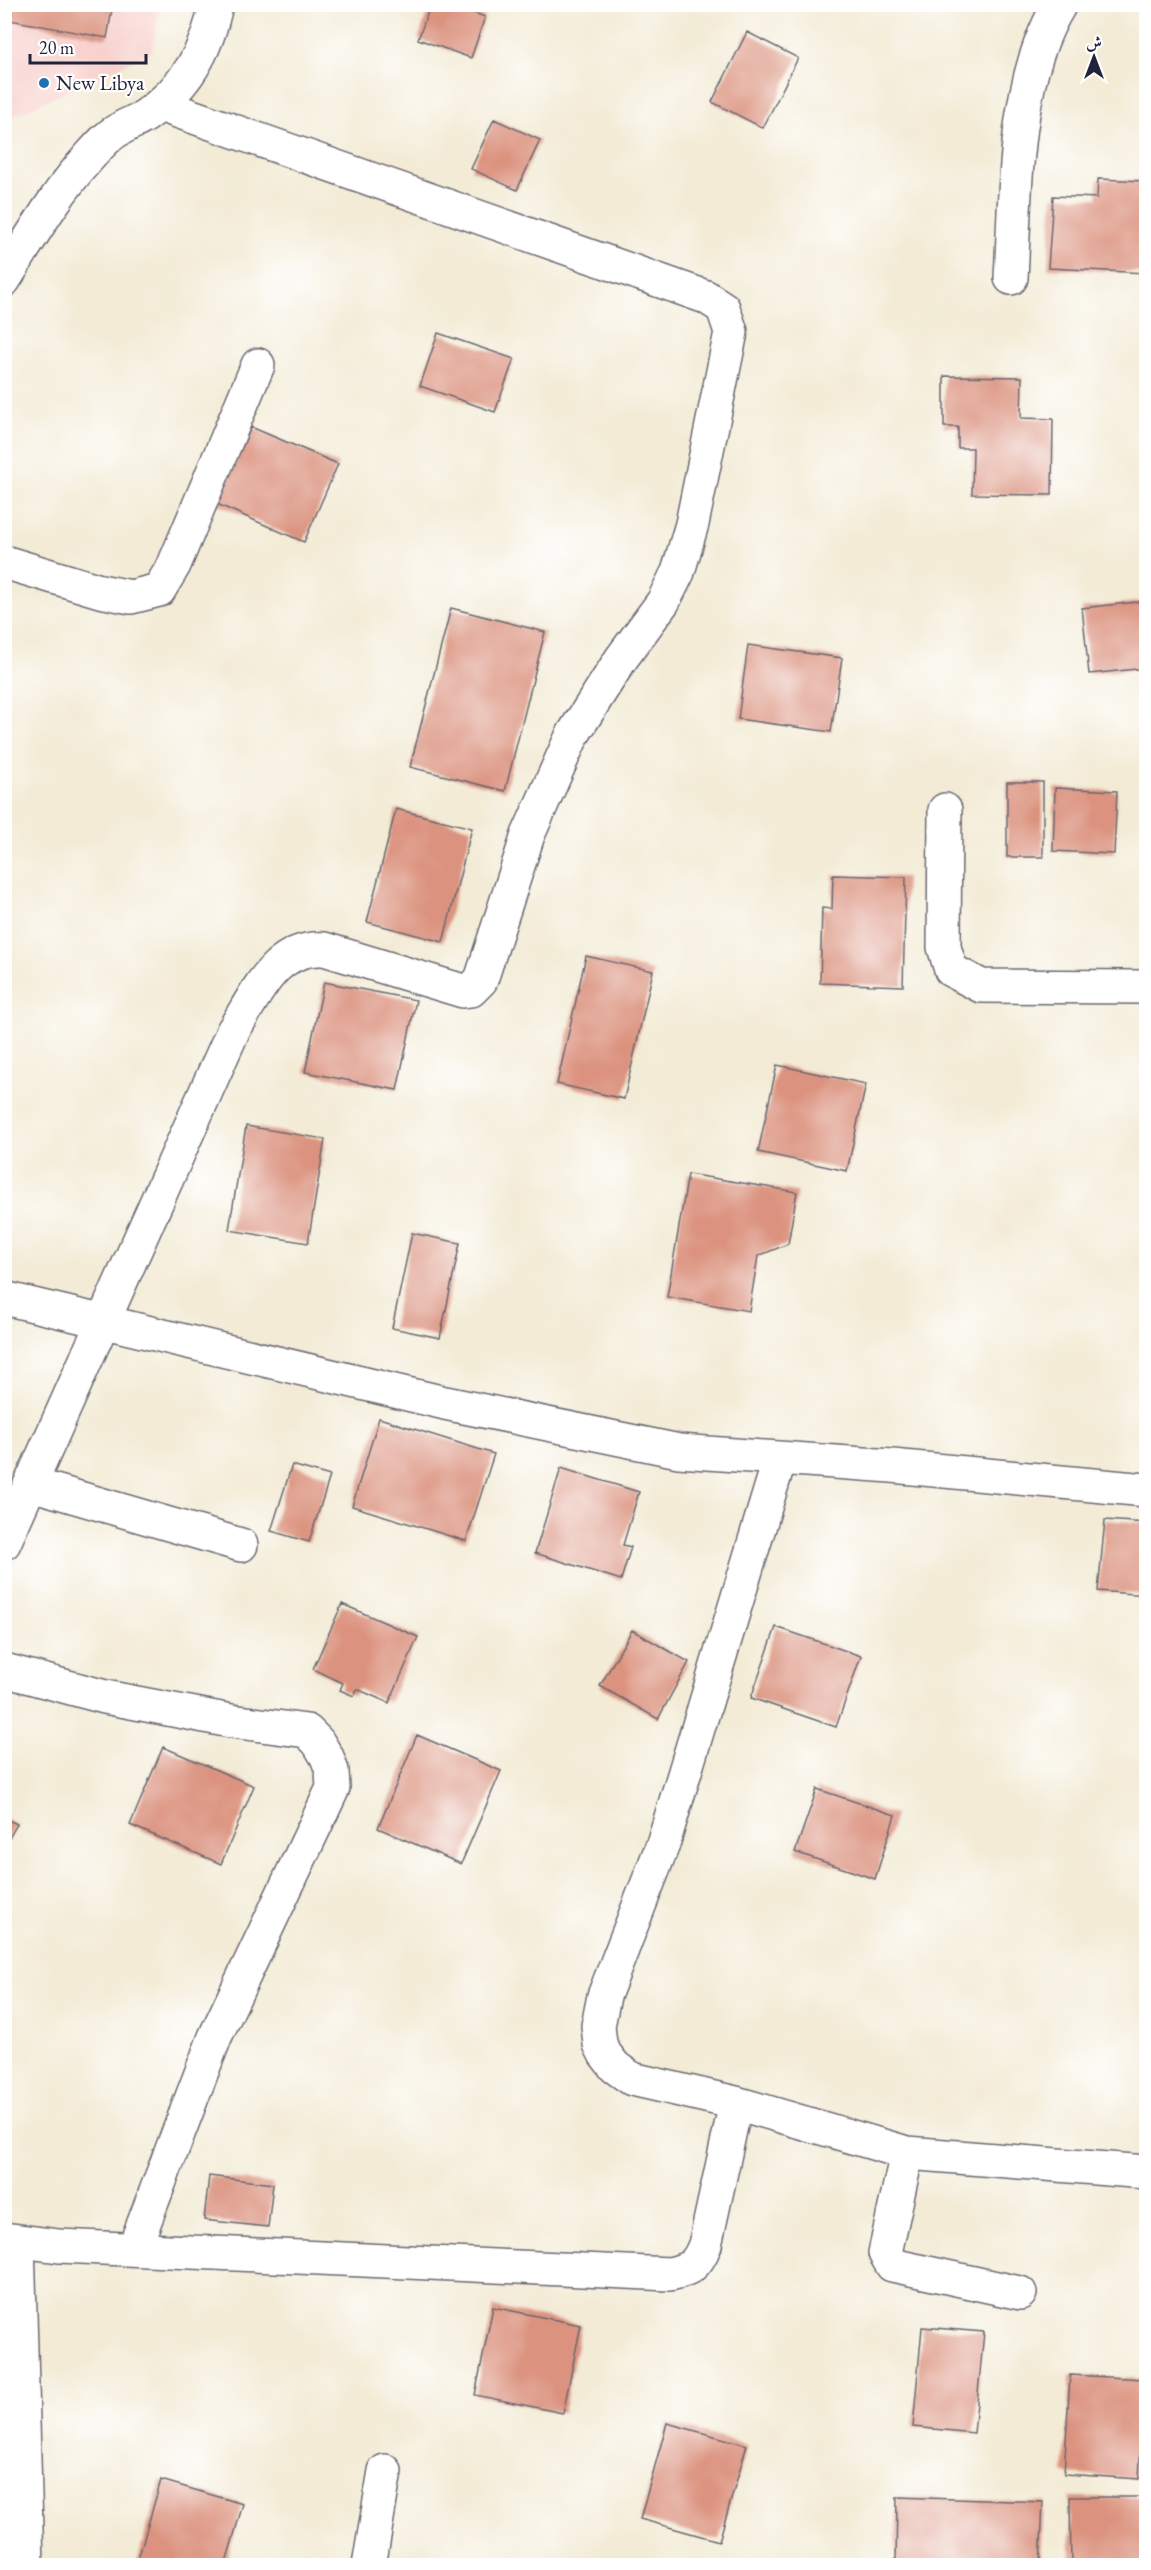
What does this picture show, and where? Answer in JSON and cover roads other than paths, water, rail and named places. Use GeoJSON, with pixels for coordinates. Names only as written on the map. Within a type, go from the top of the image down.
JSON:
{"type":"FeatureCollection","features":[{"type":"Feature","properties":{"kind":"street"},"geometry":{"type":"LineString","coordinates":[[4,280],[59,193],[88,158],[118,130],[142,118],[160,105],[192,68],[206,45],[216,4]]}},
{"type":"Feature","properties":{"kind":"street"},"geometry":{"type":"LineString","coordinates":[[1011,278],[1018,160],[1029,85],[1039,45],[1060,4]]}},
{"type":"Feature","properties":{"kind":"street"},"geometry":{"type":"LineString","coordinates":[[4,1543],[105,1323],[233,1032],[275,966],[301,949],[324,949],[463,991],[476,987],[481,980],[528,835],[572,736],[621,659],[663,602],[678,572],[692,524],[731,332],[723,308],[706,297],[160,105]]}},
{"type":"Feature","properties":{"kind":"street"},"geometry":{"type":"LineString","coordinates":[[4,562],[100,591],[131,597],[159,590],[174,565],[258,365]]}},
{"type":"Feature","properties":{"kind":"street"},"geometry":{"type":"LineString","coordinates":[[945,810],[944,947],[951,970],[981,986],[1146,987]]}},
{"type":"Feature","properties":{"kind":"street"},"geometry":{"type":"LineString","coordinates":[[4,1298],[445,1403],[679,1451],[1146,1490]]}},
{"type":"Feature","properties":{"kind":"street"},"geometry":{"type":"LineString","coordinates":[[780,1458],[663,1844],[604,1996],[598,2026],[600,2044],[604,2054],[615,2067],[633,2079],[736,2103],[907,2152],[1146,2172]]}},
{"type":"Feature","properties":{"kind":"street"},"geometry":{"type":"LineString","coordinates":[[31,1484],[242,1545]]}},
{"type":"Feature","properties":{"kind":"street"},"geometry":{"type":"LineString","coordinates":[[4,1670],[105,1697],[231,1721],[273,1724],[307,1731],[318,1742],[332,1772],[333,1788],[215,2037],[134,2249]]}},
{"type":"Feature","properties":{"kind":"street"},"geometry":{"type":"LineString","coordinates":[[27,2565],[11,2240],[59,2246],[670,2274],[688,2270],[696,2265],[705,2245],[736,2103]]}},
{"type":"Feature","properties":{"kind":"street"},"geometry":{"type":"LineString","coordinates":[[907,2152],[885,2253],[887,2259],[892,2265],[1020,2293]]}},
{"type":"Feature","properties":{"kind":"street"},"geometry":{"type":"LineString","coordinates":[[369,2565],[385,2471]]}},
{"type":"Feature","properties":{"kind":"place","name":"New Libya"},"geometry":{"type":"Point","coordinates":[44,83]}}]}
